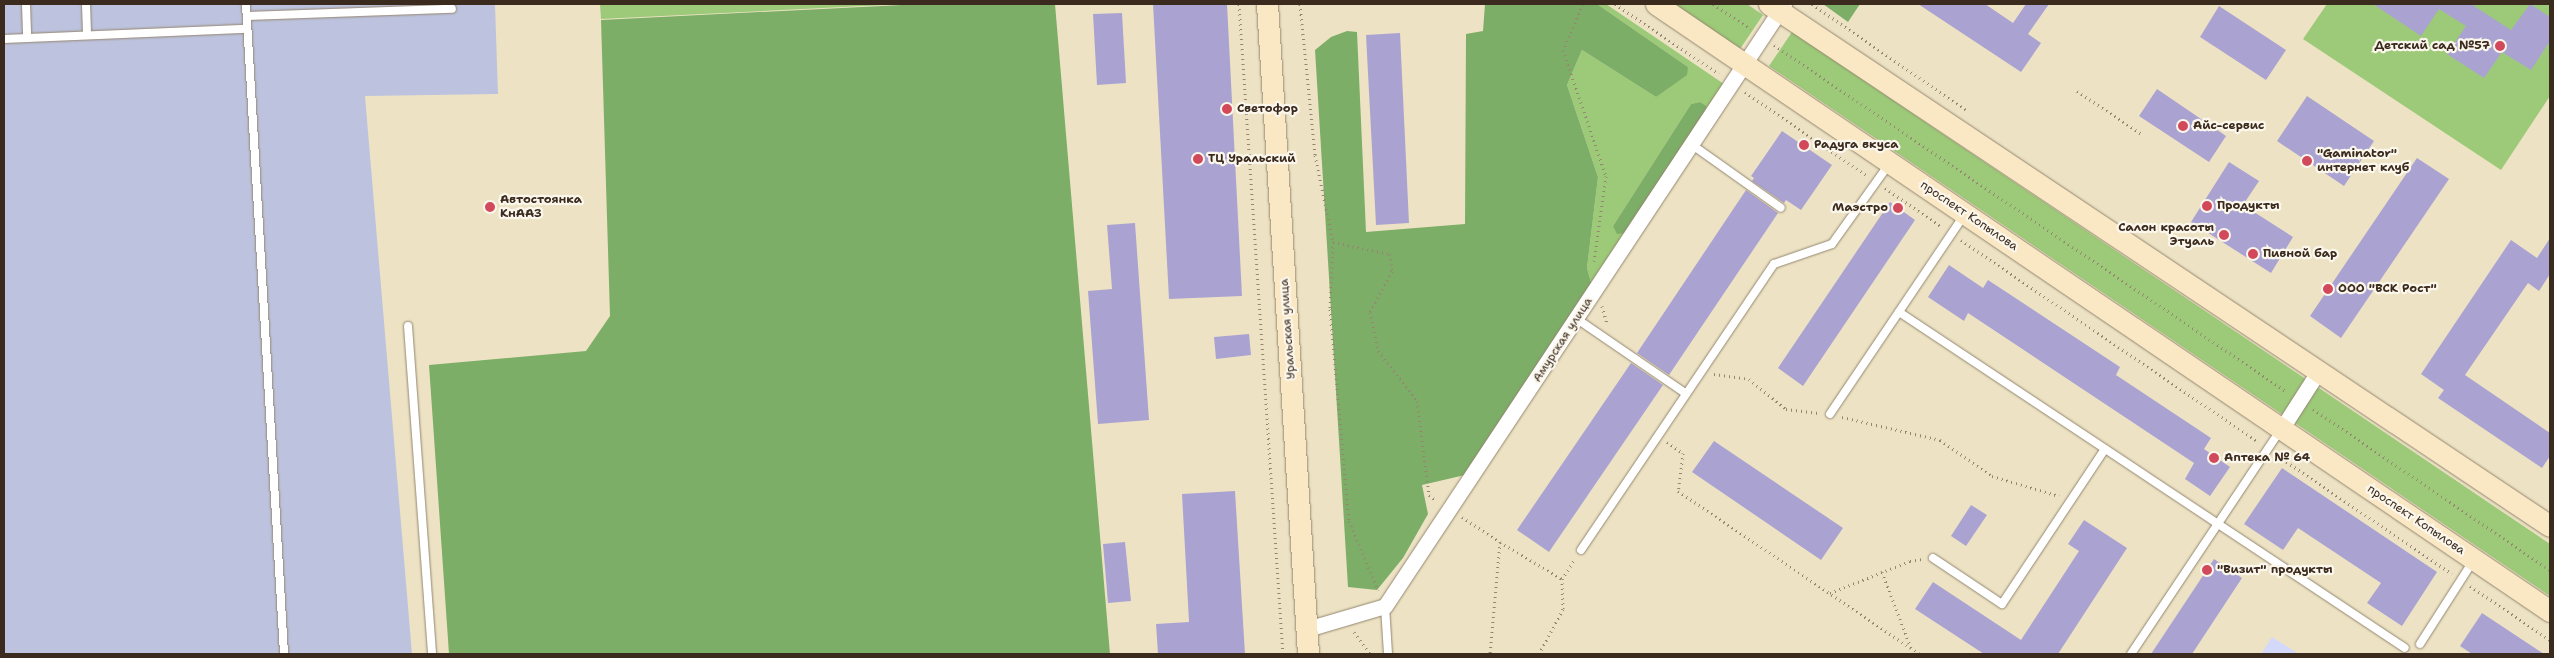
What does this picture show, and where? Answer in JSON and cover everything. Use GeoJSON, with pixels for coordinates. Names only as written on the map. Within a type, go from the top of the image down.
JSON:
{"type":"FeatureCollection","features":[{"type":"Feature","properties":{"kind":"street","name":"Уральская улица"},"geometry":{"type":"LineString","coordinates":[[1267,4],[1308,654]]}},
{"type":"Feature","properties":{"kind":"street","name":"проспект Копылова"},"geometry":{"type":"LineString","coordinates":[[1656,4],[2550,611]]}},
{"type":"Feature","properties":{"kind":"street"},"geometry":{"type":"LineString","coordinates":[[1778,6],[2318,372],[2550,526]]}},
{"type":"Feature","properties":{"kind":"street","name":"Амурская улица"},"geometry":{"type":"LineString","coordinates":[[1385,606],[1452,510],[1763,37],[1778,6]]}},
{"type":"Feature","properties":{"kind":"street"},"geometry":{"type":"LineString","coordinates":[[2282,428],[2318,372]]}},
{"type":"Feature","properties":{"kind":"street"},"geometry":{"type":"LineString","coordinates":[[1307,629],[1385,606]]}},
{"type":"Feature","properties":{"kind":"lane"},"geometry":{"type":"LineString","coordinates":[[26,4],[27,38]]}},
{"type":"Feature","properties":{"kind":"lane"},"geometry":{"type":"LineString","coordinates":[[86,4],[87,36]]}},
{"type":"Feature","properties":{"kind":"lane"},"geometry":{"type":"LineString","coordinates":[[246,4],[284,654]]}},
{"type":"Feature","properties":{"kind":"lane"},"geometry":{"type":"LineString","coordinates":[[344,4],[344,13]]}},
{"type":"Feature","properties":{"kind":"lane"},"geometry":{"type":"LineString","coordinates":[[247,16],[452,9]]}},
{"type":"Feature","properties":{"kind":"lane"},"geometry":{"type":"LineString","coordinates":[[4,39],[247,29]]}},
{"type":"Feature","properties":{"kind":"lane"},"geometry":{"type":"LineString","coordinates":[[1691,144],[1782,208]]}},
{"type":"Feature","properties":{"kind":"lane"},"geometry":{"type":"LineString","coordinates":[[1581,550],[1699,372],[1774,264],[1832,244],[1890,162]]}},
{"type":"Feature","properties":{"kind":"lane"},"geometry":{"type":"LineString","coordinates":[[1830,414],[1965,213]]}},
{"type":"Feature","properties":{"kind":"lane"},"geometry":{"type":"LineString","coordinates":[[1899,312],[2405,648]]}},
{"type":"Feature","properties":{"kind":"lane"},"geometry":{"type":"LineString","coordinates":[[1577,319],[1685,393]]}},
{"type":"Feature","properties":{"kind":"lane"},"geometry":{"type":"LineString","coordinates":[[408,326],[432,654]]}},
{"type":"Feature","properties":{"kind":"lane"},"geometry":{"type":"LineString","coordinates":[[2131,654],[2282,428]]}},
{"type":"Feature","properties":{"kind":"lane"},"geometry":{"type":"LineString","coordinates":[[1932,558],[2002,604],[2105,449]]}},
{"type":"Feature","properties":{"kind":"lane"},"geometry":{"type":"LineString","coordinates":[[2420,644],[2474,559]]}},
{"type":"Feature","properties":{"kind":"lane"},"geometry":{"type":"LineString","coordinates":[[1385,606],[1388,654]]}},
{"type":"Feature","properties":{"kind":"path"},"geometry":{"type":"LineString","coordinates":[[1239,4],[1283,654]]}},
{"type":"Feature","properties":{"kind":"path"},"geometry":{"type":"LineString","coordinates":[[1300,4],[1315,155],[1333,242],[1330,309],[1348,521],[1385,606]]}},
{"type":"Feature","properties":{"kind":"path"},"geometry":{"type":"LineString","coordinates":[[1583,4],[1562,50],[1606,176],[1593,269],[1612,343]]}},
{"type":"Feature","properties":{"kind":"path"},"geometry":{"type":"LineString","coordinates":[[1615,4],[2550,640]]}},
{"type":"Feature","properties":{"kind":"path"},"geometry":{"type":"LineString","coordinates":[[1713,4],[2550,570]]}},
{"type":"Feature","properties":{"kind":"path"},"geometry":{"type":"LineString","coordinates":[[2077,91],[2143,135]]}},
{"type":"Feature","properties":{"kind":"path"},"geometry":{"type":"LineString","coordinates":[[1333,242],[1390,254],[1392,271],[1370,312],[1378,351],[1416,401],[1430,496],[1500,542],[1562,578]]}},
{"type":"Feature","properties":{"kind":"path"},"geometry":{"type":"LineString","coordinates":[[1699,372],[1749,379],[1786,408],[1830,414],[1940,440],[1992,476],[2072,500]]}},
{"type":"Feature","properties":{"kind":"path"},"geometry":{"type":"LineString","coordinates":[[1657,436],[1684,453],[1678,490],[1920,654]]}},
{"type":"Feature","properties":{"kind":"path"},"geometry":{"type":"LineString","coordinates":[[1490,654],[1500,542]]}},
{"type":"Feature","properties":{"kind":"path"},"geometry":{"type":"LineString","coordinates":[[1540,654],[1563,609],[1562,578],[1581,550]]}},
{"type":"Feature","properties":{"kind":"path"},"geometry":{"type":"LineString","coordinates":[[1830,593],[1910,561],[1932,558]]}},
{"type":"Feature","properties":{"kind":"path"},"geometry":{"type":"LineString","coordinates":[[1882,572],[1911,649]]}},
{"type":"Feature","properties":{"kind":"path"},"geometry":{"type":"LineString","coordinates":[[1345,619],[1370,654]]}},
{"type":"Feature","properties":{"kind":"shaded area"},"geometry":{"type":"Polygon","coordinates":[[[4,4],[495,4],[498,94],[365,96],[412,654],[4,654],[4,4]]]}},
{"type":"Feature","properties":{"kind":"shaded area"},"geometry":{"type":"Polygon","coordinates":[[[2272,637],[2299,654],[2261,654],[2272,637]]]}},
{"type":"Feature","properties":{"kind":"green space"},"geometry":{"type":"Polygon","coordinates":[[[600,4],[905,4],[601,19],[600,4]]]}},
{"type":"Feature","properties":{"kind":"green space"},"geometry":{"type":"Polygon","coordinates":[[[921,4],[1055,4],[1110,654],[449,654],[429,365],[586,351],[610,316],[601,20],[921,4]]]}},
{"type":"Feature","properties":{"kind":"green space"},"geometry":{"type":"Polygon","coordinates":[[[1485,4],[1597,4],[1688,67],[1687,75],[1656,97],[1582,50],[1567,85],[1598,177],[1587,268],[1592,286],[1465,475],[1422,485],[1428,514],[1403,558],[1377,590],[1348,587],[1315,50],[1331,37],[1347,31],[1357,32],[1366,232],[1465,224],[1466,34],[1483,31],[1485,4]]]}},
{"type":"Feature","properties":{"kind":"green space"},"geometry":{"type":"Polygon","coordinates":[[[1597,4],[1606,4],[1724,84],[1705,114],[1700,102],[1691,104],[1613,226],[1627,233],[1592,286],[1587,268],[1598,177],[1567,85],[1582,50],[1656,97],[1688,67],[1597,4]]]}},
{"type":"Feature","properties":{"kind":"green space"},"geometry":{"type":"Polygon","coordinates":[[[1673,4],[1747,4],[1763,15],[1740,49],[1673,4]]]}},
{"type":"Feature","properties":{"kind":"green space"},"geometry":{"type":"Polygon","coordinates":[[[1823,4],[1860,4],[1848,22],[1823,4]]]}},
{"type":"Feature","properties":{"kind":"green space"},"geometry":{"type":"Polygon","coordinates":[[[2327,4],[2550,4],[2550,96],[2501,170],[2303,39],[2327,4]]]}},
{"type":"Feature","properties":{"kind":"green space"},"geometry":{"type":"Polygon","coordinates":[[[1792,32],[2550,544],[2550,596],[1769,66],[1792,32]]]}},
{"type":"Feature","properties":{"kind":"green space"},"geometry":{"type":"Polygon","coordinates":[[[1700,102],[1706,106],[1705,114],[1627,233],[1617,234],[1613,226],[1691,104],[1700,102]]]}},
{"type":"Feature","properties":{"kind":"building","name":"ТЦ Уральский"},"geometry":{"type":"Polygon","coordinates":[[[1153,4],[1227,4],[1242,296],[1169,299],[1153,4]]]}},
{"type":"Feature","properties":{"kind":"building"},"geometry":{"type":"Polygon","coordinates":[[[1918,4],[1985,4],[2013,23],[2026,4],[2049,4],[2028,34],[2041,43],[2021,72],[1918,4]]]}},
{"type":"Feature","properties":{"kind":"building","name":"Детский сад №57"},"geometry":{"type":"Polygon","coordinates":[[[2373,4],[2471,4],[2511,30],[2530,4],[2550,17],[2550,41],[2531,70],[2502,52],[2484,78],[2447,54],[2466,26],[2439,9],[2421,36],[2373,4]]]}},
{"type":"Feature","properties":{"kind":"building"},"geometry":{"type":"Polygon","coordinates":[[[2219,6],[2286,50],[2266,80],[2200,37],[2219,6]]]}},
{"type":"Feature","properties":{"kind":"building"},"geometry":{"type":"Polygon","coordinates":[[[1122,13],[1126,83],[1097,85],[1093,14],[1122,13]]]}},
{"type":"Feature","properties":{"kind":"building"},"geometry":{"type":"Polygon","coordinates":[[[1400,33],[1409,223],[1376,225],[1366,35],[1400,33]]]}},
{"type":"Feature","properties":{"kind":"building","name":"Айс-сервис"},"geometry":{"type":"Polygon","coordinates":[[[2157,89],[2226,136],[2209,162],[2139,116],[2157,89]]]}},
{"type":"Feature","properties":{"kind":"building"},"geometry":{"type":"Polygon","coordinates":[[[2307,96],[2374,141],[2344,186],[2277,141],[2307,96]]]}},
{"type":"Feature","properties":{"kind":"building"},"geometry":{"type":"Polygon","coordinates":[[[1782,131],[1832,165],[1801,210],[1786,200],[1784,203],[1752,181],[1754,178],[1751,176],[1782,131]]]}},
{"type":"Feature","properties":{"kind":"building"},"geometry":{"type":"Polygon","coordinates":[[[2417,158],[2449,179],[2341,338],[2310,316],[2417,158]]]}},
{"type":"Feature","properties":{"kind":"building"},"geometry":{"type":"Polygon","coordinates":[[[2229,162],[2259,181],[2243,205],[2293,237],[2271,273],[2191,222],[2229,162]]]}},
{"type":"Feature","properties":{"kind":"building"},"geometry":{"type":"Polygon","coordinates":[[[1746,190],[1778,213],[1669,375],[1637,353],[1746,190]]]}},
{"type":"Feature","properties":{"kind":"building"},"geometry":{"type":"Polygon","coordinates":[[[1890,202],[1915,220],[1803,386],[1778,368],[1890,202]]]}},
{"type":"Feature","properties":{"kind":"building"},"geometry":{"type":"Polygon","coordinates":[[[1135,223],[1149,420],[1098,424],[1088,291],[1112,289],[1107,225],[1135,223]]]}},
{"type":"Feature","properties":{"kind":"building"},"geometry":{"type":"Polygon","coordinates":[[[2550,238],[2550,274],[2539,291],[2528,283],[2465,375],[2550,433],[2550,456],[2542,468],[2438,398],[2444,390],[2421,374],[2511,240],[2537,258],[2550,238]]]}},
{"type":"Feature","properties":{"kind":"building"},"geometry":{"type":"Polygon","coordinates":[[[1949,265],[1983,288],[1988,280],[2120,367],[2116,375],[2211,438],[2204,449],[2230,467],[2210,496],[2185,479],[2194,463],[1968,313],[1964,321],[1928,297],[1949,265]]]}},
{"type":"Feature","properties":{"kind":"building"},"geometry":{"type":"Polygon","coordinates":[[[1249,334],[1251,355],[1216,359],[1214,337],[1249,334]]]}},
{"type":"Feature","properties":{"kind":"building"},"geometry":{"type":"Polygon","coordinates":[[[1631,363],[1663,385],[1549,552],[1517,530],[1631,363]]]}},
{"type":"Feature","properties":{"kind":"building"},"geometry":{"type":"Polygon","coordinates":[[[1714,441],[1843,528],[1821,560],[1692,472],[1714,441]]]}},
{"type":"Feature","properties":{"kind":"building"},"geometry":{"type":"Polygon","coordinates":[[[2282,468],[2437,572],[2402,626],[2367,603],[2381,583],[2298,528],[2283,550],[2244,524],[2282,468]]]}},
{"type":"Feature","properties":{"kind":"building"},"geometry":{"type":"Polygon","coordinates":[[[1235,491],[1245,654],[1158,654],[1156,624],[1189,622],[1182,494],[1235,491]]]}},
{"type":"Feature","properties":{"kind":"building"},"geometry":{"type":"Polygon","coordinates":[[[1971,505],[1987,515],[1966,546],[1951,536],[1971,505]]]}},
{"type":"Feature","properties":{"kind":"building"},"geometry":{"type":"Polygon","coordinates":[[[2084,520],[2127,548],[2058,654],[1984,654],[1915,609],[1933,582],[2021,640],[2079,551],[2068,544],[2084,520]]]}},
{"type":"Feature","properties":{"kind":"building"},"geometry":{"type":"Polygon","coordinates":[[[1125,542],[1131,601],[1108,603],[1103,544],[1125,542]]]}},
{"type":"Feature","properties":{"kind":"building"},"geometry":{"type":"Polygon","coordinates":[[[2214,559],[2242,578],[2192,654],[2151,654],[2214,559]]]}},
{"type":"Feature","properties":{"kind":"building"},"geometry":{"type":"Polygon","coordinates":[[[2482,613],[2544,654],[2472,654],[2460,646],[2482,613]]]}},
{"type":"Feature","properties":{"kind":"place","name":"Детский сад №57"},"geometry":{"type":"Point","coordinates":[2500,46]}},
{"type":"Feature","properties":{"kind":"place","name":"Светофор"},"geometry":{"type":"Point","coordinates":[1227,109]}},
{"type":"Feature","properties":{"kind":"place","name":"Айс-сервис"},"geometry":{"type":"Point","coordinates":[2183,126]}},
{"type":"Feature","properties":{"kind":"place","name":"Радуга вкуса"},"geometry":{"type":"Point","coordinates":[1804,145]}},
{"type":"Feature","properties":{"kind":"place","name":"ТЦ Уральский"},"geometry":{"type":"Point","coordinates":[1198,159]}},
{"type":"Feature","properties":{"kind":"place","name":"\"Gaminator\" интернет клуб"},"geometry":{"type":"Point","coordinates":[2307,161]}},
{"type":"Feature","properties":{"kind":"place","name":"Продукты"},"geometry":{"type":"Point","coordinates":[2207,206]}},
{"type":"Feature","properties":{"kind":"place","name":"Автостоянка КнААЗ"},"geometry":{"type":"Point","coordinates":[490,207]}},
{"type":"Feature","properties":{"kind":"place","name":"Маэстро"},"geometry":{"type":"Point","coordinates":[1898,208]}},
{"type":"Feature","properties":{"kind":"place","name":"Салон красоты Этуаль"},"geometry":{"type":"Point","coordinates":[2224,235]}},
{"type":"Feature","properties":{"kind":"place","name":"Пивной бар"},"geometry":{"type":"Point","coordinates":[2253,254]}},
{"type":"Feature","properties":{"kind":"place","name":"ООО \"ВСК Рост\""},"geometry":{"type":"Point","coordinates":[2328,289]}},
{"type":"Feature","properties":{"kind":"place","name":"Аптека № 64"},"geometry":{"type":"Point","coordinates":[2214,458]}},
{"type":"Feature","properties":{"kind":"place","name":"\"Визит\" продукты"},"geometry":{"type":"Point","coordinates":[2207,570]}}]}
